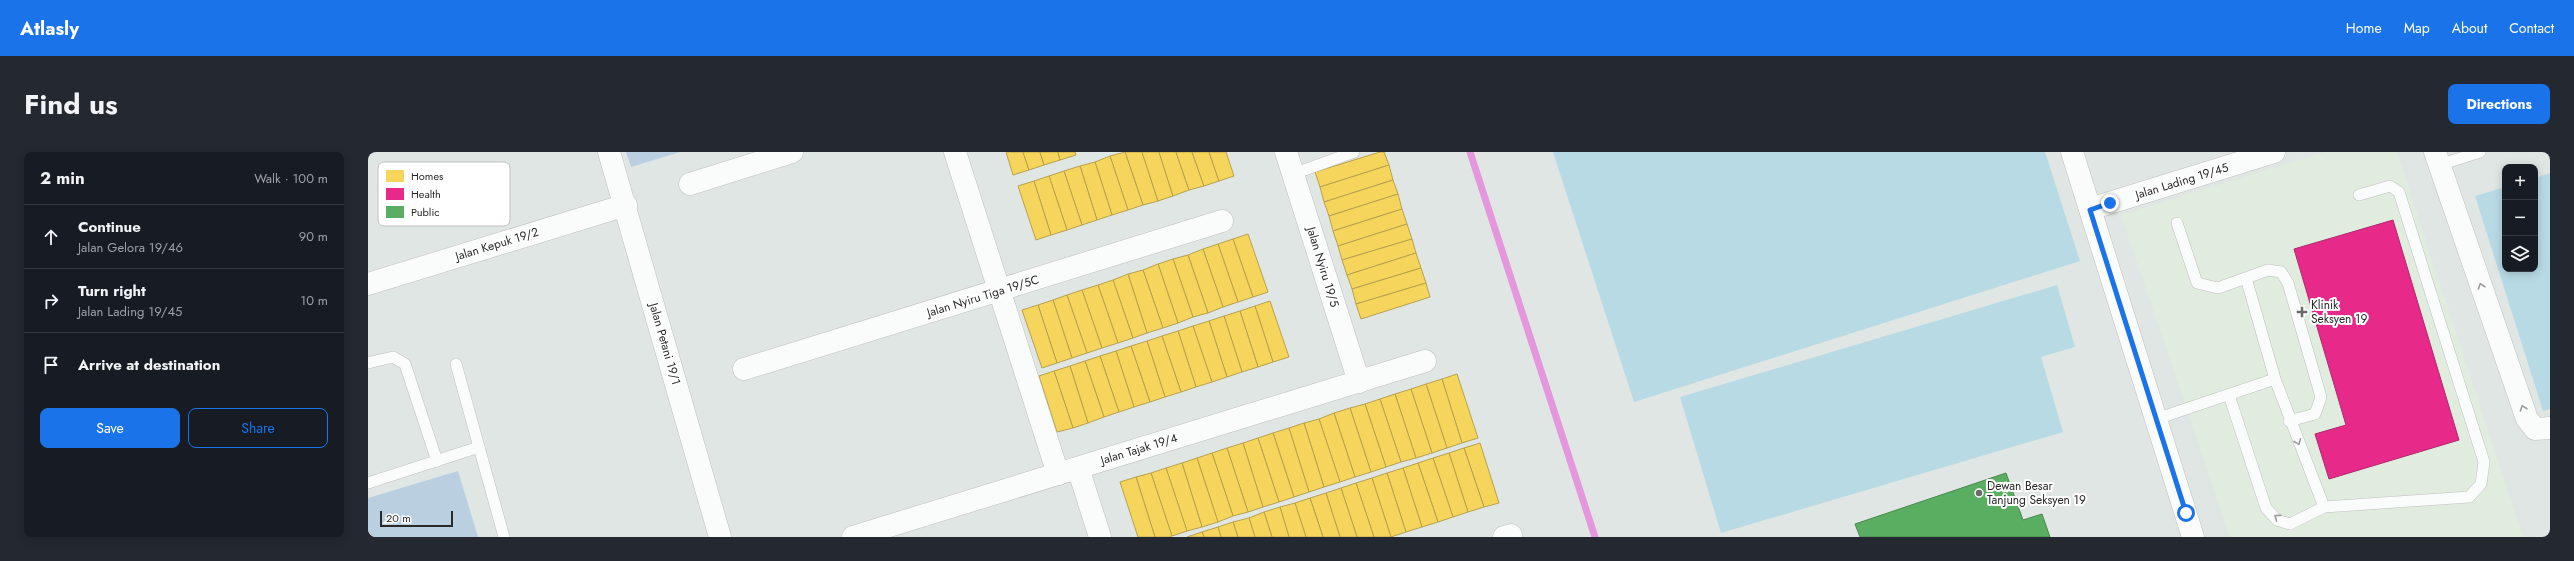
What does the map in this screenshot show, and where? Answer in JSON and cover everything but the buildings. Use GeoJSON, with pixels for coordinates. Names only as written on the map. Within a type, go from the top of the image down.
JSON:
{"type":"FeatureCollection","features":[{"type":"Feature","properties":{"kind":"street","name":"Jalan Petani 19/1"},"geometry":{"type":"LineString","coordinates":[[610,152],[720,537]]}},
{"type":"Feature","properties":{"kind":"street"},"geometry":{"type":"LineString","coordinates":[[690,184],[792,152]]}},
{"type":"Feature","properties":{"kind":"street"},"geometry":{"type":"LineString","coordinates":[[955,152],[999,291],[1068,471],[1100,537]]}},
{"type":"Feature","properties":{"kind":"street","name":"Jalan Nyiru 19/5"},"geometry":{"type":"LineString","coordinates":[[1286,152],[1359,382]]}},
{"type":"Feature","properties":{"kind":"street"},"geometry":{"type":"LineString","coordinates":[[2072,152],[2193,537]]}},
{"type":"Feature","properties":{"kind":"street","name":"Jalan Lading 19/45"},"geometry":{"type":"LineString","coordinates":[[2090,210],[2274,152]]}},
{"type":"Feature","properties":{"kind":"street"},"geometry":{"type":"LineString","coordinates":[[2437,158],[2527,419],[2535,429],[2550,428]]}},
{"type":"Feature","properties":{"kind":"street","name":"Jalan Kepuk 19/2"},"geometry":{"type":"LineString","coordinates":[[368,284],[626,205]]}},
{"type":"Feature","properties":{"kind":"street","name":"Jalan Nyiru Tiga 19/5C"},"geometry":{"type":"LineString","coordinates":[[744,369],[1222,221]]}},
{"type":"Feature","properties":{"kind":"street","name":"Jalan Tajak 19/4"},"geometry":{"type":"LineString","coordinates":[[853,537],[1425,361]]}},
{"type":"Feature","properties":{"kind":"lane"},"geometry":{"type":"LineString","coordinates":[[1293,174],[1354,152]]}},
{"type":"Feature","properties":{"kind":"lane"},"geometry":{"type":"LineString","coordinates":[[2437,158],[2480,152]]}},
{"type":"Feature","properties":{"kind":"lane"},"geometry":{"type":"LineString","coordinates":[[2229,395],[2266,508],[2277,520],[2290,524],[2324,508],[2469,497],[2481,484],[2484,462],[2399,192],[2390,186],[2359,195]]}},
{"type":"Feature","properties":{"kind":"lane"},"geometry":{"type":"LineString","coordinates":[[2177,223],[2197,283],[2218,288],[2268,270],[2281,272],[2288,283],[2321,398],[2314,414],[2289,421]]}},
{"type":"Feature","properties":{"kind":"lane"},"geometry":{"type":"LineString","coordinates":[[2246,278],[2275,379],[2289,421],[2324,508]]}},
{"type":"Feature","properties":{"kind":"lane"},"geometry":{"type":"LineString","coordinates":[[368,363],[393,357],[405,364],[437,461]]}},
{"type":"Feature","properties":{"kind":"lane"},"geometry":{"type":"LineString","coordinates":[[456,364],[504,537]]}},
{"type":"Feature","properties":{"kind":"lane"},"geometry":{"type":"LineString","coordinates":[[2156,419],[2275,379]]}},
{"type":"Feature","properties":{"kind":"lane"},"geometry":{"type":"LineString","coordinates":[[368,483],[479,447]]}},
{"type":"Feature","properties":{"kind":"shaded area"},"geometry":{"type":"Polygon","coordinates":[[[626,152],[680,152],[631,167],[626,152]]]}},
{"type":"Feature","properties":{"kind":"shaded area"},"geometry":{"type":"Polygon","coordinates":[[[1553,152],[2045,152],[2080,261],[1634,402],[1553,152]]]}},
{"type":"Feature","properties":{"kind":"shaded area","name":"Klinik Seksyen 19"},"geometry":{"type":"Polygon","coordinates":[[[2325,152],[2397,152],[2523,537],[2230,537],[2121,215],[2325,152]]]}},
{"type":"Feature","properties":{"kind":"shaded area"},"geometry":{"type":"Polygon","coordinates":[[[2550,173],[2550,409],[2543,411],[2475,196],[2502,188],[2502,272],[2538,272],[2538,177],[2550,173]]]}},
{"type":"Feature","properties":{"kind":"shaded area"},"geometry":{"type":"Polygon","coordinates":[[[2057,285],[2075,347],[2041,357],[2063,432],[1721,533],[1680,397],[2057,285]]]}},
{"type":"Feature","properties":{"kind":"shaded area"},"geometry":{"type":"Polygon","coordinates":[[[458,471],[478,537],[368,537],[368,498],[458,471]]]}},
{"type":"Feature","properties":{"kind":"waterway"},"geometry":{"type":"LineString","coordinates":[[1470,152],[1595,537]]}},
{"type":"Feature","properties":{"kind":"place","name":"Klinik Seksyen 19"},"geometry":{"type":"Point","coordinates":[2302,312]}},
{"type":"Feature","properties":{"kind":"place","name":"Dewan Besar Tanjung Seksyen 19"},"geometry":{"type":"Point","coordinates":[1979,493]}},
{"type":"Feature","properties":{"kind":"route"},"geometry":{"type":"LineString","coordinates":[[2110,203],[2090,210],[2186,513]]}}]}
